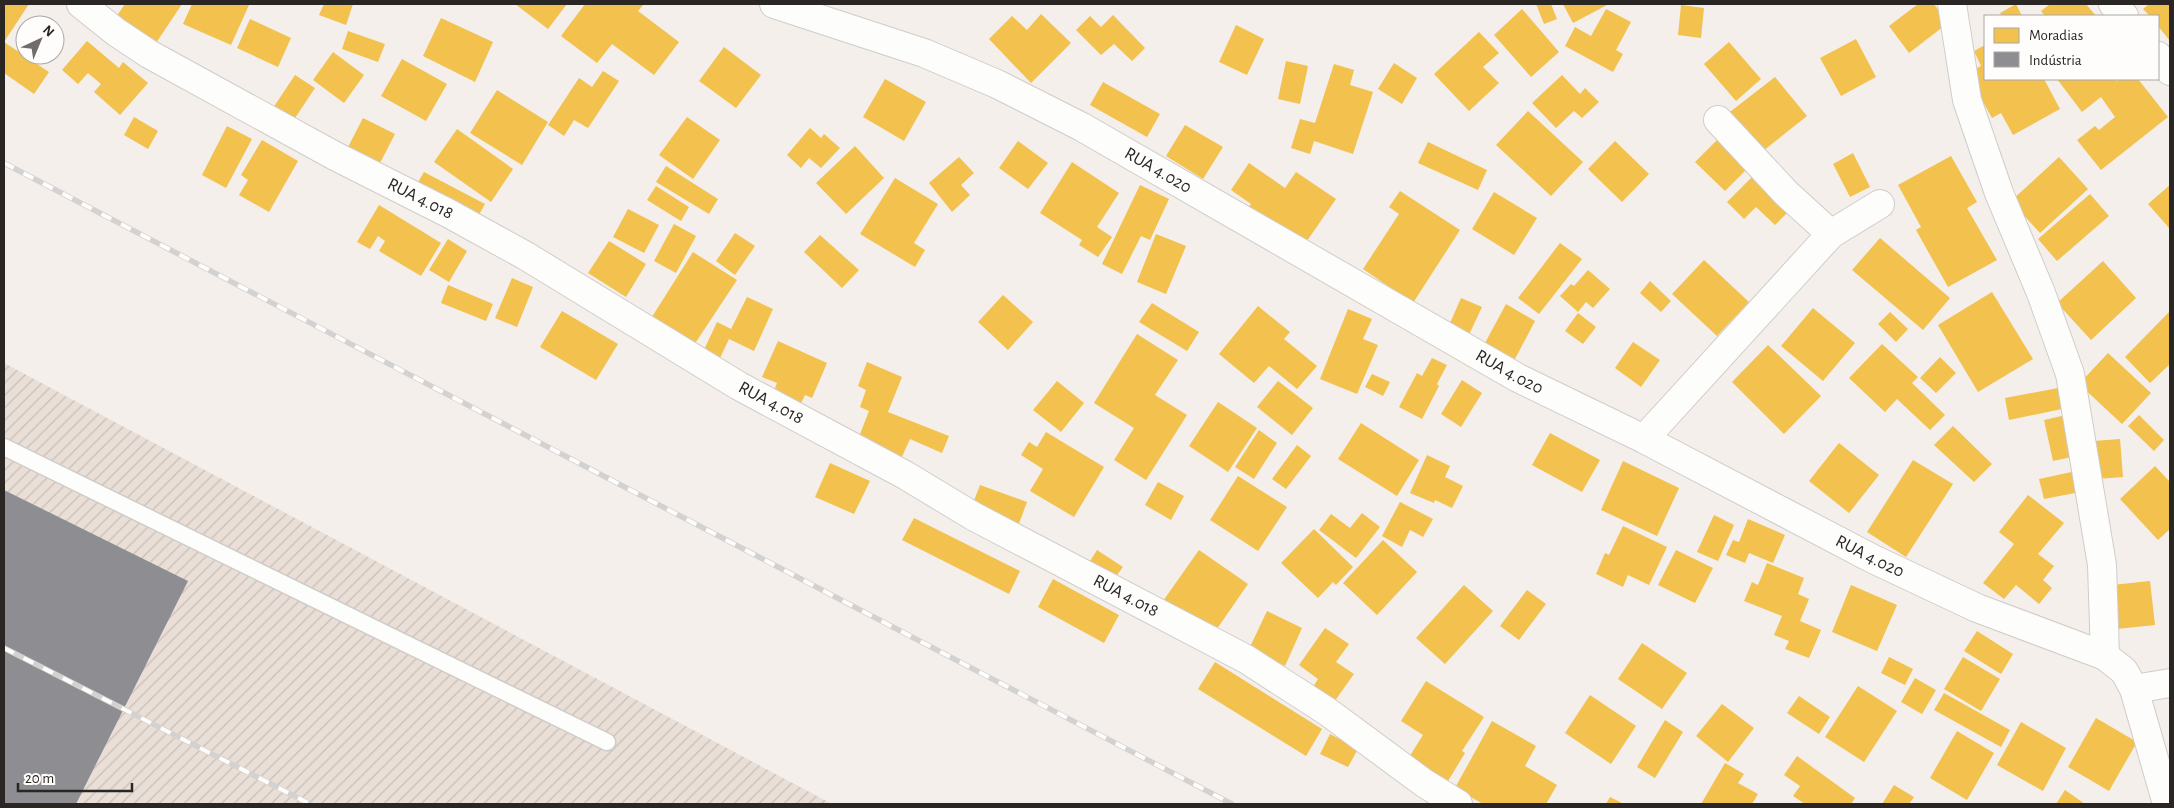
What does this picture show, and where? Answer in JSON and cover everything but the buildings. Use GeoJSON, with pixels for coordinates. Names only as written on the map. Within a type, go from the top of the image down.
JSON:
{"type":"FeatureCollection","features":[{"type":"Feature","properties":{"kind":"street","name":"RUA 4.018"},"geometry":{"type":"LineString","coordinates":[[81,4],[116,32],[149,54],[335,156],[508,247],[730,381],[905,476],[973,516],[1246,659],[1328,712],[1424,783],[1458,804]]}},
{"type":"Feature","properties":{"kind":"street","name":"RUA 4.020"},"geometry":{"type":"LineString","coordinates":[[774,4],[924,52],[1006,88],[1082,126],[1518,378],[1644,439],[1873,559],[1977,608],[2105,656],[2124,671],[2134,689],[2167,804]]}},
{"type":"Feature","properties":{"kind":"street"},"geometry":{"type":"LineString","coordinates":[[1952,4],[1967,100],[1999,193],[2041,293],[2070,374],[2102,565],[2105,656]]}},
{"type":"Feature","properties":{"kind":"street"},"geometry":{"type":"LineString","coordinates":[[2113,4],[2123,15]]}},
{"type":"Feature","properties":{"kind":"street"},"geometry":{"type":"LineString","coordinates":[[2159,57],[2170,71]]}},
{"type":"Feature","properties":{"kind":"street"},"geometry":{"type":"LineString","coordinates":[[1718,120],[1786,194],[1831,234]]}},
{"type":"Feature","properties":{"kind":"street"},"geometry":{"type":"LineString","coordinates":[[1644,439],[1831,234],[1880,204]]}},
{"type":"Feature","properties":{"kind":"street"},"geometry":{"type":"LineString","coordinates":[[2134,689],[2170,683]]}},
{"type":"Feature","properties":{"kind":"lane"},"geometry":{"type":"LineString","coordinates":[[4,447],[607,742]]}},
{"type":"Feature","properties":{"kind":"shaded area"},"geometry":{"type":"Polygon","coordinates":[[[4,363],[832,804],[4,804],[4,363]]]}},
{"type":"Feature","properties":{"kind":"railway"},"geometry":{"type":"LineString","coordinates":[[4,163],[1232,804]]}},
{"type":"Feature","properties":{"kind":"railway"},"geometry":{"type":"LineString","coordinates":[[4,648],[310,804]]}}]}
